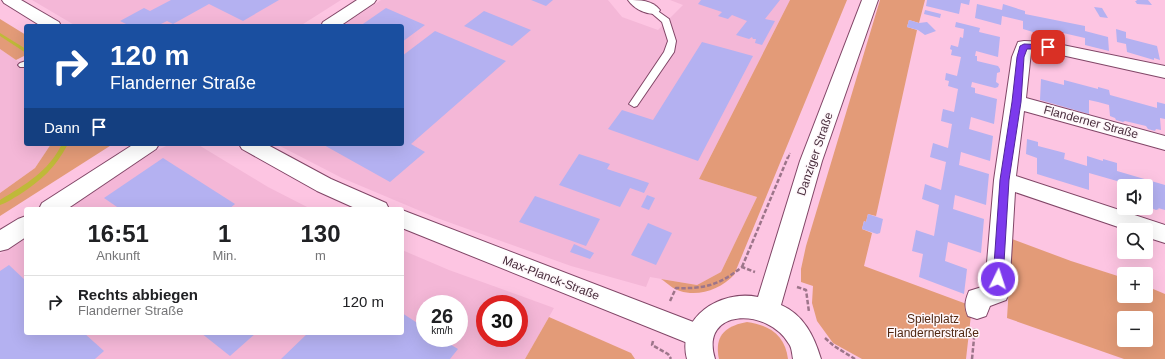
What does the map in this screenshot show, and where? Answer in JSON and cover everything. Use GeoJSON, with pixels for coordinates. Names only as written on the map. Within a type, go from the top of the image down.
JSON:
{"type":"FeatureCollection","features":[{"type":"Feature","properties":{"kind":"street"},"geometry":{"type":"LineString","coordinates":[[10,0],[50,24]]}},
{"type":"Feature","properties":{"kind":"street"},"geometry":{"type":"LineString","coordinates":[[332,24],[368,0]]}},
{"type":"Feature","properties":{"kind":"street"},"geometry":{"type":"LineString","coordinates":[[636,0],[652,10]]}},
{"type":"Feature","properties":{"kind":"street","name":"Danziger Straße"},"geometry":{"type":"LineString","coordinates":[[767,310],[811,161],[870,0]]}},
{"type":"Feature","properties":{"kind":"street"},"geometry":{"type":"LineString","coordinates":[[977,308],[978,300],[997,293],[1005,180],[1021,57],[1024,46],[1048,47],[1165,72]]}},
{"type":"Feature","properties":{"kind":"street","name":"Flanderner Straße"},"geometry":{"type":"LineString","coordinates":[[1016,102],[1165,143]]}},
{"type":"Feature","properties":{"kind":"street"},"geometry":{"type":"LineString","coordinates":[[53,207],[146,146]]}},
{"type":"Feature","properties":{"kind":"street"},"geometry":{"type":"LineString","coordinates":[[253,146],[324,185],[374,207]]}},
{"type":"Feature","properties":{"kind":"street"},"geometry":{"type":"LineString","coordinates":[[1005,180],[1165,234]]}},
{"type":"Feature","properties":{"kind":"street","name":"Max-Planck-Straße"},"geometry":{"type":"LineString","coordinates":[[404,220],[700,347]]}},
{"type":"Feature","properties":{"kind":"street"},"geometry":{"type":"LineString","coordinates":[[0,242],[24,225]]}},
{"type":"Feature","properties":{"kind":"street"},"geometry":{"type":"LineString","coordinates":[[700,347],[706,324],[714,315],[725,309],[746,306],[767,310],[779,316],[798,335],[804,347],[807,359]]}},
{"type":"Feature","properties":{"kind":"lane"},"geometry":{"type":"LineString","coordinates":[[634,104],[669,52],[672,41],[666,22],[652,10]]}},
{"type":"Feature","properties":{"kind":"path"},"geometry":{"type":"LineString","coordinates":[[972,359],[977,308]]}},
{"type":"Feature","properties":{"kind":"path"},"geometry":{"type":"LineString","coordinates":[[652,346],[668,354],[671,359]]}},
{"type":"Feature","properties":{"kind":"shaded area"},"geometry":{"type":"Polygon","coordinates":[[[32,0],[341,0],[303,24],[73,24],[32,0]]]}},
{"type":"Feature","properties":{"kind":"shaded area"},"geometry":{"type":"Polygon","coordinates":[[[381,0],[608,0],[622,17],[658,30],[683,5],[670,0],[790,0],[699,179],[757,197],[721,272],[697,285],[650,277],[646,287],[571,266],[437,218],[342,178],[280,146],[404,146],[404,24],[345,24],[381,0]]]}},
{"type":"Feature","properties":{"kind":"shaded area"},"geometry":{"type":"Polygon","coordinates":[[[0,49],[24,66],[24,146],[50,146],[35,168],[0,193],[0,49]]]}},
{"type":"Feature","properties":{"kind":"shaded area"},"geometry":{"type":"Polygon","coordinates":[[[166,146],[200,146],[268,187],[307,207],[70,207],[155,151],[166,146]]]}},
{"type":"Feature","properties":{"kind":"shaded area"},"geometry":{"type":"Polygon","coordinates":[[[24,238],[24,335],[404,335],[404,251],[449,270],[518,295],[476,295],[476,347],[528,347],[528,299],[554,308],[525,359],[0,359],[0,254],[24,238]]]}},
{"type":"Feature","properties":{"kind":"green space"},"geometry":{"type":"Polygon","coordinates":[[[790,0],[847,0],[734,275],[716,288],[702,292],[687,293],[677,290],[661,279],[697,285],[721,272],[757,197],[699,179],[790,0]]]}},
{"type":"Feature","properties":{"kind":"green space","name":"Spielplatz Flandernerstraße"},"geometry":{"type":"Polygon","coordinates":[[[880,0],[925,0],[919,23],[909,20],[907,27],[917,30],[876,216],[868,214],[862,229],[872,233],[864,266],[972,306],[966,359],[862,359],[833,343],[817,321],[812,303],[813,286],[801,282],[801,269],[806,246],[880,0]]]}},
{"type":"Feature","properties":{"kind":"green space"},"geometry":{"type":"Polygon","coordinates":[[[0,19],[24,34],[24,56],[16,60],[0,49],[0,19]]]}},
{"type":"Feature","properties":{"kind":"green space"},"geometry":{"type":"Polygon","coordinates":[[[50,146],[110,146],[0,216],[0,193],[35,168],[50,146]]]}},
{"type":"Feature","properties":{"kind":"green space"},"geometry":{"type":"Polygon","coordinates":[[[1012,239],[1071,261],[1117,276],[1117,303],[1153,303],[1153,289],[1165,294],[1165,359],[1124,359],[1007,318],[1012,239]]]}},
{"type":"Feature","properties":{"kind":"green space"},"geometry":{"type":"Polygon","coordinates":[[[549,317],[631,353],[635,359],[525,359],[549,317]]]}},
{"type":"Feature","properties":{"kind":"green space"},"geometry":{"type":"Polygon","coordinates":[[[747,322],[755,323],[775,333],[783,344],[788,359],[719,359],[718,344],[723,333],[733,326],[747,322]]]}},
{"type":"Feature","properties":{"kind":"building"},"geometry":{"type":"Polygon","coordinates":[[[171,0],[279,0],[243,21],[209,4],[173,24],[167,21],[161,24],[126,24],[120,21],[144,8],[150,11],[171,0]]]}},
{"type":"Feature","properties":{"kind":"building"},"geometry":{"type":"Polygon","coordinates":[[[531,0],[553,0],[546,6],[531,0]]]}},
{"type":"Feature","properties":{"kind":"building"},"geometry":{"type":"Polygon","coordinates":[[[701,0],[780,0],[765,19],[775,21],[762,45],[755,43],[756,39],[753,39],[752,37],[749,39],[736,35],[747,21],[732,15],[728,19],[718,16],[722,12],[698,4],[701,0]]]}},
{"type":"Feature","properties":{"kind":"building"},"geometry":{"type":"Polygon","coordinates":[[[927,0],[970,0],[969,5],[961,3],[959,14],[926,6],[927,0]]]}},
{"type":"Feature","properties":{"kind":"building"},"geometry":{"type":"Polygon","coordinates":[[[1136,0],[1148,0],[1152,5],[1137,4],[1135,1],[1137,1],[1136,0]]]}},
{"type":"Feature","properties":{"kind":"building"},"geometry":{"type":"Polygon","coordinates":[[[977,4],[1002,10],[1003,4],[1025,11],[1025,14],[1085,26],[1085,31],[1108,37],[1109,51],[1085,45],[1085,38],[1063,33],[1063,39],[1053,38],[1023,29],[1023,21],[1002,16],[1001,25],[975,18],[977,4]]]}},
{"type":"Feature","properties":{"kind":"building"},"geometry":{"type":"Polygon","coordinates":[[[1094,7],[1102,8],[1108,18],[1100,17],[1094,7]]]}},
{"type":"Feature","properties":{"kind":"building"},"geometry":{"type":"Polygon","coordinates":[[[386,8],[425,25],[404,41],[404,24],[363,24],[386,8]]]}},
{"type":"Feature","properties":{"kind":"building"},"geometry":{"type":"Polygon","coordinates":[[[925,10],[941,14],[940,18],[924,14],[925,10]]]}},
{"type":"Feature","properties":{"kind":"building"},"geometry":{"type":"Polygon","coordinates":[[[484,11],[531,30],[512,46],[464,26],[484,11]]]}},
{"type":"Feature","properties":{"kind":"building"},"geometry":{"type":"Polygon","coordinates":[[[909,20],[919,23],[927,22],[936,31],[925,35],[918,30],[907,27],[909,20]]]}},
{"type":"Feature","properties":{"kind":"building"},"geometry":{"type":"Polygon","coordinates":[[[956,22],[980,28],[979,32],[1000,37],[998,57],[976,51],[975,56],[977,56],[977,61],[998,66],[1000,72],[997,73],[996,82],[999,84],[998,87],[995,88],[972,82],[971,87],[975,88],[975,93],[997,99],[994,124],[971,117],[969,129],[993,136],[990,161],[961,152],[959,165],[989,174],[986,205],[955,195],[953,209],[984,219],[981,253],[948,242],[945,261],[967,269],[964,294],[919,277],[923,254],[912,251],[916,230],[934,236],[939,205],[922,199],[925,184],[941,190],[946,162],[930,157],[933,143],[948,148],[952,124],[941,121],[943,109],[954,112],[958,89],[948,86],[949,81],[945,80],[946,73],[957,76],[961,57],[951,55],[952,50],[950,49],[951,45],[958,47],[960,37],[963,38],[964,29],[955,27],[956,22]]]}},
{"type":"Feature","properties":{"kind":"building"},"geometry":{"type":"Polygon","coordinates":[[[1116,29],[1126,32],[1126,38],[1157,46],[1160,60],[1154,58],[1154,60],[1127,52],[1126,44],[1117,42],[1116,29]]]}},
{"type":"Feature","properties":{"kind":"building"},"geometry":{"type":"Polygon","coordinates":[[[435,31],[506,61],[411,144],[425,152],[390,182],[326,146],[404,146],[404,54],[435,31]]]}},
{"type":"Feature","properties":{"kind":"building"},"geometry":{"type":"Polygon","coordinates":[[[702,42],[753,56],[698,161],[608,129],[622,110],[653,120],[702,42]]]}},
{"type":"Feature","properties":{"kind":"building"},"geometry":{"type":"Polygon","coordinates":[[[1041,79],[1064,85],[1064,80],[1098,89],[1098,87],[1109,90],[1110,95],[1157,108],[1157,102],[1165,104],[1165,119],[1160,118],[1161,130],[1156,129],[1155,131],[1148,129],[1146,126],[1116,120],[1110,116],[1109,105],[1098,102],[1089,100],[1089,114],[1040,100],[1041,79]]]}},
{"type":"Feature","properties":{"kind":"building"},"geometry":{"type":"Polygon","coordinates":[[[1027,139],[1038,142],[1038,146],[1065,153],[1064,159],[1087,166],[1087,156],[1103,161],[1103,159],[1117,163],[1117,171],[1144,179],[1117,179],[1117,181],[1089,173],[1089,190],[1037,174],[1037,158],[1026,154],[1027,139]]]}},
{"type":"Feature","properties":{"kind":"building"},"geometry":{"type":"Polygon","coordinates":[[[579,154],[610,164],[607,169],[649,183],[644,193],[630,188],[620,207],[559,185],[579,154]]]}},
{"type":"Feature","properties":{"kind":"building"},"geometry":{"type":"Polygon","coordinates":[[[163,158],[235,204],[231,207],[117,207],[104,198],[163,158]]]}},
{"type":"Feature","properties":{"kind":"building"},"geometry":{"type":"Polygon","coordinates":[[[1153,182],[1165,185],[1165,210],[1158,208],[1159,209],[1153,209],[1153,182]]]}},
{"type":"Feature","properties":{"kind":"building"},"geometry":{"type":"Polygon","coordinates":[[[647,195],[655,198],[649,210],[641,207],[647,195]]]}},
{"type":"Feature","properties":{"kind":"building"},"geometry":{"type":"Polygon","coordinates":[[[535,196],[600,219],[586,246],[519,222],[535,196]]]}},
{"type":"Feature","properties":{"kind":"building"},"geometry":{"type":"Polygon","coordinates":[[[868,214],[883,219],[880,233],[877,234],[862,229],[868,214]]]}},
{"type":"Feature","properties":{"kind":"building"},"geometry":{"type":"Polygon","coordinates":[[[648,223],[672,233],[656,265],[631,255],[648,223]]]}},
{"type":"Feature","properties":{"kind":"building"},"geometry":{"type":"Polygon","coordinates":[[[574,244],[594,253],[590,259],[570,252],[574,244]]]}},
{"type":"Feature","properties":{"kind":"building"},"geometry":{"type":"Polygon","coordinates":[[[9,265],[24,279],[24,335],[86,335],[104,351],[95,359],[0,359],[0,271],[9,265]]]}},
{"type":"Feature","properties":{"kind":"building"},"geometry":{"type":"Polygon","coordinates":[[[404,314],[416,322],[416,347],[455,347],[458,349],[450,359],[281,359],[306,335],[404,335],[404,314]]]}},
{"type":"Feature","properties":{"kind":"building"},"geometry":{"type":"Polygon","coordinates":[[[204,335],[254,335],[230,356],[204,335]]]}},
{"type":"Feature","properties":{"kind":"waterway"},"geometry":{"type":"LineString","coordinates":[[0,34],[24,50]]}},
{"type":"Feature","properties":{"kind":"waterway"},"geometry":{"type":"LineString","coordinates":[[0,203],[29,185],[46,172],[60,154],[64,146]]}},
{"type":"Feature","properties":{"kind":"route"},"geometry":{"type":"LineString","coordinates":[[998,279],[1005,180],[1021,57],[1024,46],[1048,47]]}}]}
